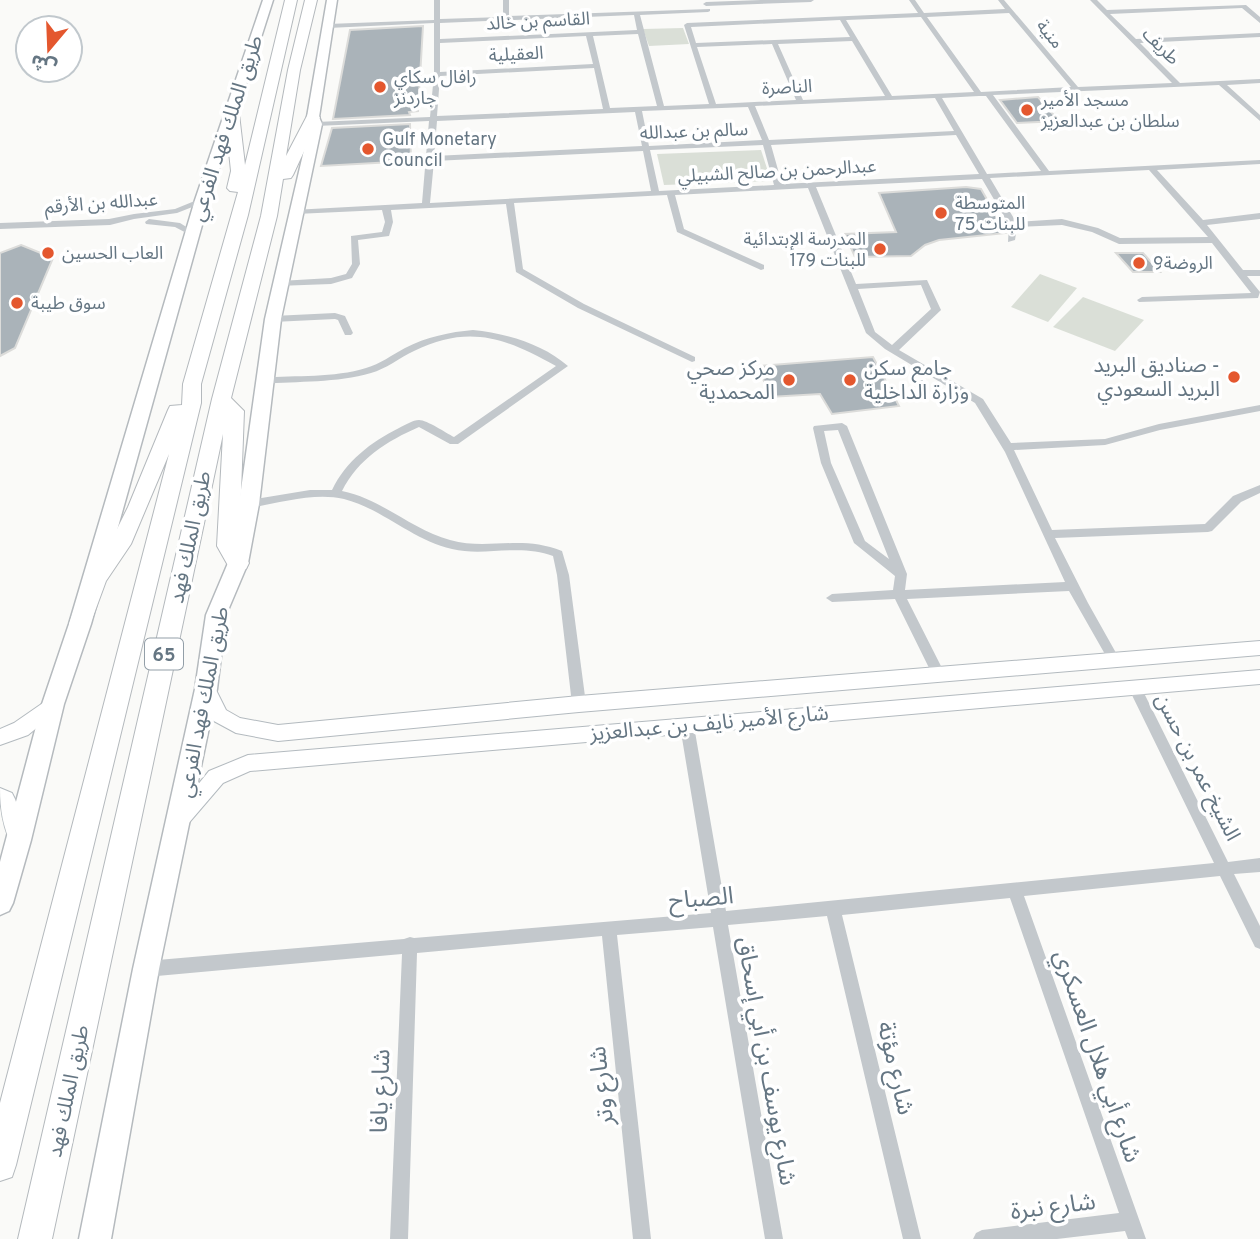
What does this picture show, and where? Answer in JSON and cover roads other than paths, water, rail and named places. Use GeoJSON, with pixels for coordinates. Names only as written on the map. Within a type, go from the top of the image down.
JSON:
{"type":"FeatureCollection","features":[{"type":"Feature","properties":{"kind":"highway","name":"طريق الملك فهد"},"geometry":{"type":"LineString","coordinates":[[35,1239],[221,399],[270,210],[290,0]]}},
{"type":"Feature","properties":{"kind":"highway","name":"طريق الملك فهد"},"geometry":{"type":"LineString","coordinates":[[0,1165],[192,403],[192,384],[284,70],[311,0]]}},
{"type":"Feature","properties":{"kind":"highway"},"geometry":{"type":"LineString","coordinates":[[232,114],[238,171],[232,209],[240,215]]}},
{"type":"Feature","properties":{"kind":"highway"},"geometry":{"type":"LineString","coordinates":[[270,210],[300,138],[314,121]]}},
{"type":"Feature","properties":{"kind":"highway"},"geometry":{"type":"LineString","coordinates":[[80,624],[96,579],[120,544],[182,397],[192,384]]}},
{"type":"Feature","properties":{"kind":"highway"},"geometry":{"type":"LineString","coordinates":[[221,399],[234,411],[228,546],[238,563]]}},
{"type":"Feature","properties":{"kind":"main road","name":"طريق الملك فهد الفرعي"},"geometry":{"type":"LineString","coordinates":[[0,903],[19,840],[53,704],[80,624],[192,233],[268,0]]}},
{"type":"Feature","properties":{"kind":"main road","name":"طريق الملك فهد الفرعي"},"geometry":{"type":"LineString","coordinates":[[95,1239],[146,969],[206,689],[216,615],[238,563],[249,504],[273,319],[314,121],[332,0]]}},
{"type":"Feature","properties":{"kind":"street"},"geometry":{"type":"LineString","coordinates":[[426,204],[437,74],[437,0]]}},
{"type":"Feature","properties":{"kind":"street"},"geometry":{"type":"LineString","coordinates":[[506,0],[506,17]]}},
{"type":"Feature","properties":{"kind":"street"},"geometry":{"type":"LineString","coordinates":[[657,0],[660,11]]}},
{"type":"Feature","properties":{"kind":"street"},"geometry":{"type":"LineString","coordinates":[[328,26],[660,11],[706,5],[811,0]]}},
{"type":"Feature","properties":{"kind":"street"},"geometry":{"type":"LineString","coordinates":[[912,0],[1047,174]]}},
{"type":"Feature","properties":{"kind":"street","name":"منية"},"geometry":{"type":"LineString","coordinates":[[1001,0],[1075,88]]}},
{"type":"Feature","properties":{"kind":"street","name":"طريف"},"geometry":{"type":"LineString","coordinates":[[1093,0],[1177,84]]}},
{"type":"Feature","properties":{"kind":"street"},"geometry":{"type":"LineString","coordinates":[[706,5],[709,24]]}},
{"type":"Feature","properties":{"kind":"street"},"geometry":{"type":"LineString","coordinates":[[1105,12],[1244,6],[1260,20]]}},
{"type":"Feature","properties":{"kind":"street"},"geometry":{"type":"LineString","coordinates":[[713,106],[687,25],[1010,11]]}},
{"type":"Feature","properties":{"kind":"street"},"geometry":{"type":"LineString","coordinates":[[636,12],[661,108]]}},
{"type":"Feature","properties":{"kind":"street"},"geometry":{"type":"LineString","coordinates":[[842,19],[889,97]]}},
{"type":"Feature","properties":{"kind":"street","name":"القاسم بن خالد"},"geometry":{"type":"LineString","coordinates":[[437,41],[640,32]]}},
{"type":"Feature","properties":{"kind":"street"},"geometry":{"type":"LineString","coordinates":[[589,34],[607,110]]}},
{"type":"Feature","properties":{"kind":"street"},"geometry":{"type":"LineString","coordinates":[[1134,41],[1260,35]]}},
{"type":"Feature","properties":{"kind":"street"},"geometry":{"type":"LineString","coordinates":[[694,45],[853,39]]}},
{"type":"Feature","properties":{"kind":"street"},"geometry":{"type":"LineString","coordinates":[[774,42],[800,102]]}},
{"type":"Feature","properties":{"kind":"street","name":"العقيلية"},"geometry":{"type":"LineString","coordinates":[[437,74],[597,66]]}},
{"type":"Feature","properties":{"kind":"street","name":"الناصرة"},"geometry":{"type":"LineString","coordinates":[[314,121],[434,119],[1260,81]]}},
{"type":"Feature","properties":{"kind":"street"},"geometry":{"type":"LineString","coordinates":[[1220,82],[1260,119]]}},
{"type":"Feature","properties":{"kind":"street"},"geometry":{"type":"LineString","coordinates":[[937,96],[1013,225],[1011,240]]}},
{"type":"Feature","properties":{"kind":"street"},"geometry":{"type":"LineString","coordinates":[[751,105],[767,144],[778,186]]}},
{"type":"Feature","properties":{"kind":"street"},"geometry":{"type":"LineString","coordinates":[[638,109],[655,193]]}},
{"type":"Feature","properties":{"kind":"street","name":"سالم بن عبدالله"},"geometry":{"type":"LineString","coordinates":[[430,159],[958,133]]}},
{"type":"Feature","properties":{"kind":"street","name":"عبدالرحمن بن صالح الشبيلي"},"geometry":{"type":"LineString","coordinates":[[296,212],[1260,162]]}},
{"type":"Feature","properties":{"kind":"street"},"geometry":{"type":"LineString","coordinates":[[1142,300],[1255,296],[1256,293],[1201,223],[1150,167]]}},
{"type":"Feature","properties":{"kind":"street"},"geometry":{"type":"LineString","coordinates":[[811,185],[871,332],[893,350],[979,401],[1007,447],[1072,586],[1114,660]]}},
{"type":"Feature","properties":{"kind":"street"},"geometry":{"type":"LineString","coordinates":[[670,192],[680,230],[761,267]]}},
{"type":"Feature","properties":{"kind":"street","name":"عبدالله بن الأرقم"},"geometry":{"type":"LineString","coordinates":[[0,226],[110,222],[126,216],[178,213],[202,200]]}},
{"type":"Feature","properties":{"kind":"street"},"geometry":{"type":"LineString","coordinates":[[510,201],[519,270],[614,323],[692,359]]}},
{"type":"Feature","properties":{"kind":"street"},"geometry":{"type":"LineString","coordinates":[[280,284],[331,281],[349,276],[356,264],[354,238],[386,234],[389,222],[386,207]]}},
{"type":"Feature","properties":{"kind":"street"},"geometry":{"type":"LineString","coordinates":[[1201,223],[1260,216]]}},
{"type":"Feature","properties":{"kind":"street"},"geometry":{"type":"LineString","coordinates":[[110,222],[167,223],[192,233]]}},
{"type":"Feature","properties":{"kind":"street"},"geometry":{"type":"LineString","coordinates":[[1013,225],[1062,222],[1095,230],[1119,242],[1214,240]]}},
{"type":"Feature","properties":{"kind":"street"},"geometry":{"type":"LineString","coordinates":[[1240,273],[1260,273]]}},
{"type":"Feature","properties":{"kind":"street"},"geometry":{"type":"LineString","coordinates":[[852,287],[924,282],[936,310],[893,350]]}},
{"type":"Feature","properties":{"kind":"street"},"geometry":{"type":"LineString","coordinates":[[273,319],[335,316],[342,318],[348,333]]}},
{"type":"Feature","properties":{"kind":"street"},"geometry":{"type":"LineString","coordinates":[[263,381],[366,372],[412,349],[453,334],[491,332],[511,338],[563,366],[454,442],[419,424],[391,435],[342,476],[334,495]]}},
{"type":"Feature","properties":{"kind":"street"},"geometry":{"type":"LineString","coordinates":[[1007,447],[1105,442],[1159,427],[1260,408]]}},
{"type":"Feature","properties":{"kind":"street"},"geometry":{"type":"LineString","coordinates":[[901,574],[860,543],[826,463],[818,428],[842,426],[901,574],[899,595],[939,674]]}},
{"type":"Feature","properties":{"kind":"street"},"geometry":{"type":"LineString","coordinates":[[1048,534],[1208,528],[1237,499],[1260,489]]}},
{"type":"Feature","properties":{"kind":"street"},"geometry":{"type":"LineString","coordinates":[[249,504],[334,495],[365,502],[429,538],[455,546],[543,545],[558,554],[579,704]]}},
{"type":"Feature","properties":{"kind":"street"},"geometry":{"type":"LineString","coordinates":[[832,598],[1072,586]]}},
{"type":"Feature","properties":{"kind":"street","name":"شارع الأمير نايف بن عبدالعزيز"},"geometry":{"type":"LineString","coordinates":[[206,689],[219,715],[236,725],[278,733],[579,704],[1260,648]]}},
{"type":"Feature","properties":{"kind":"street","name":"شارع الأمير نايف بن عبدالعزيز"},"geometry":{"type":"LineString","coordinates":[[180,819],[216,777],[248,763],[292,757],[1260,677]]}},
{"type":"Feature","properties":{"kind":"street","name":"الشيخ عمر بن حسن"},"geometry":{"type":"LineString","coordinates":[[1134,688],[1260,942]]}},
{"type":"Feature","properties":{"kind":"street"},"geometry":{"type":"LineString","coordinates":[[0,737],[21,729],[53,704]]}},
{"type":"Feature","properties":{"kind":"street","name":"شارع يوسف بن أبي إسحاق"},"geometry":{"type":"LineString","coordinates":[[687,726],[774,1239]]}},
{"type":"Feature","properties":{"kind":"street"},"geometry":{"type":"LineString","coordinates":[[278,733],[260,736],[255,744],[257,753],[265,757],[292,757]]}},
{"type":"Feature","properties":{"kind":"street"},"geometry":{"type":"LineString","coordinates":[[0,797],[5,799],[19,840]]}},
{"type":"Feature","properties":{"kind":"street","name":"الصباح"},"geometry":{"type":"LineString","coordinates":[[146,969],[833,909],[1260,865]]}},
{"type":"Feature","properties":{"kind":"street","name":"شارع أبي هلال العسكري"},"geometry":{"type":"LineString","coordinates":[[1014,889],[1137,1239]]}},
{"type":"Feature","properties":{"kind":"street","name":"شارع مؤتة"},"geometry":{"type":"LineString","coordinates":[[833,909],[912,1239]]}},
{"type":"Feature","properties":{"kind":"street","name":"شارع وتر"},"geometry":{"type":"LineString","coordinates":[[609,928],[642,1239]]}},
{"type":"Feature","properties":{"kind":"street","name":"شارع يافا"},"geometry":{"type":"LineString","coordinates":[[399,1239],[410,944]]}},
{"type":"Feature","properties":{"kind":"street","name":"شارع نبرة"},"geometry":{"type":"LineString","coordinates":[[982,1239],[1130,1221]]}},
{"type":"Feature","properties":{"kind":"place","name":"رافال سكاي جاردنز"},"geometry":{"type":"Point","coordinates":[380,87]}},
{"type":"Feature","properties":{"kind":"place","name":"ٍمسجد الأمير سلطان بن عبدالعزيز"},"geometry":{"type":"Point","coordinates":[1027,110]}},
{"type":"Feature","properties":{"kind":"place","name":"Gulf Monetary Council"},"geometry":{"type":"Point","coordinates":[368,149]}},
{"type":"Feature","properties":{"kind":"place","name":"المتوسطة 75 للبنات"},"geometry":{"type":"Point","coordinates":[941,213]}},
{"type":"Feature","properties":{"kind":"place","name":"المدرسة الإبتدائية 179 للبنات"},"geometry":{"type":"Point","coordinates":[880,249]}},
{"type":"Feature","properties":{"kind":"place","name":"العاب الحسين"},"geometry":{"type":"Point","coordinates":[48,253]}},
{"type":"Feature","properties":{"kind":"place","name":"الروضة9"},"geometry":{"type":"Point","coordinates":[1139,263]}},
{"type":"Feature","properties":{"kind":"place","name":"سوق طيبة"},"geometry":{"type":"Point","coordinates":[17,303]}},
{"type":"Feature","properties":{"kind":"place","name":"صناديق البريد - البريد السعودي"},"geometry":{"type":"Point","coordinates":[1234,377]}},
{"type":"Feature","properties":{"kind":"place","name":"مركز صحي المحمدية"},"geometry":{"type":"Point","coordinates":[789,380]}},
{"type":"Feature","properties":{"kind":"place","name":"جامع سكن وزارة الداخلية"},"geometry":{"type":"Point","coordinates":[850,380]}}]}
